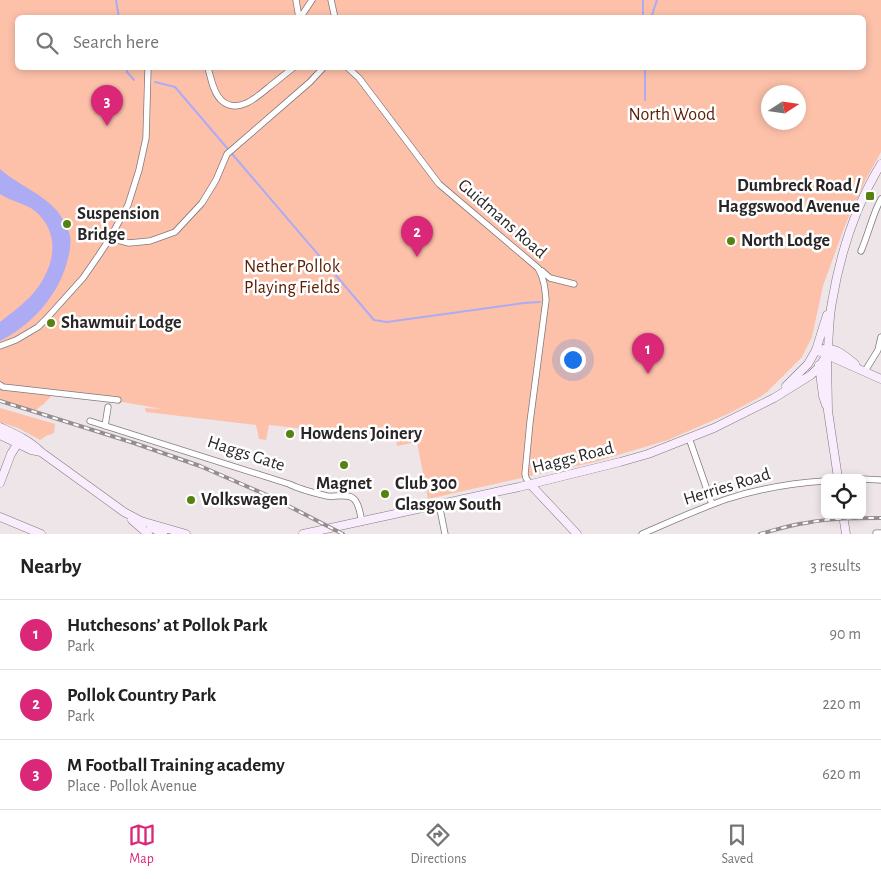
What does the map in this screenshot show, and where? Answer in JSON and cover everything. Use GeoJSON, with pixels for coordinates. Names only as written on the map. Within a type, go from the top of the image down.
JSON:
{"type":"FeatureCollection","features":[{"type":"Feature","properties":{"kind":"main road"},"geometry":{"type":"LineString","coordinates":[[774,398],[802,370],[816,350],[831,304],[854,217],[873,176],[881,164]]}},
{"type":"Feature","properties":{"kind":"main road"},"geometry":{"type":"LineString","coordinates":[[831,304],[828,352],[828,410],[837,474]]}},
{"type":"Feature","properties":{"kind":"main road"},"geometry":{"type":"LineString","coordinates":[[816,350],[828,352],[881,379]]}},
{"type":"Feature","properties":{"kind":"main road"},"geometry":{"type":"LineString","coordinates":[[816,350],[823,396],[828,410]]}},
{"type":"Feature","properties":{"kind":"main road","name":"Haggs Road"},"geometry":{"type":"LineString","coordinates":[[303,534],[530,484],[632,459],[663,449],[774,398],[812,375],[820,367],[828,352]]}},
{"type":"Feature","properties":{"kind":"main road"},"geometry":{"type":"LineString","coordinates":[[0,427],[34,444],[41,452],[124,512],[148,534]]}},
{"type":"Feature","properties":{"kind":"main road"},"geometry":{"type":"LineString","coordinates":[[0,435],[31,450],[41,452]]}},
{"type":"Feature","properties":{"kind":"main road"},"geometry":{"type":"LineString","coordinates":[[0,483],[10,456],[18,443]]}},
{"type":"Feature","properties":{"kind":"main road"},"geometry":{"type":"LineString","coordinates":[[530,484],[577,534]]}},
{"type":"Feature","properties":{"kind":"main road"},"geometry":{"type":"LineString","coordinates":[[124,512],[163,534]]}},
{"type":"Feature","properties":{"kind":"main road"},"geometry":{"type":"LineString","coordinates":[[0,518],[41,534]]}},
{"type":"Feature","properties":{"kind":"main road"},"geometry":{"type":"LineString","coordinates":[[844,519],[846,534]]}},
{"type":"Feature","properties":{"kind":"main road"},"geometry":{"type":"LineString","coordinates":[[141,521],[180,534]]}},
{"type":"Feature","properties":{"kind":"street"},"geometry":{"type":"LineString","coordinates":[[296,0],[299,15]]}},
{"type":"Feature","properties":{"kind":"street"},"geometry":{"type":"LineString","coordinates":[[302,15],[312,0]]}},
{"type":"Feature","properties":{"kind":"street"},"geometry":{"type":"LineString","coordinates":[[331,0],[334,15]]}},
{"type":"Feature","properties":{"kind":"street"},"geometry":{"type":"LineString","coordinates":[[0,346],[16,340],[38,327],[83,278],[110,238],[128,205],[139,170],[146,138],[148,70]]}},
{"type":"Feature","properties":{"kind":"street"},"geometry":{"type":"LineString","coordinates":[[209,70],[218,96],[227,103],[237,106],[251,102],[291,70]]}},
{"type":"Feature","properties":{"kind":"street"},"geometry":{"type":"LineString","coordinates":[[110,238],[129,243],[150,241],[175,232],[202,204],[216,180],[227,154],[310,82],[321,70]]}},
{"type":"Feature","properties":{"kind":"street","name":"Guidmans Road"},"geometry":{"type":"LineString","coordinates":[[350,70],[359,78],[439,184],[538,268],[544,279],[546,300],[525,474],[530,484]]}},
{"type":"Feature","properties":{"kind":"street"},"geometry":{"type":"LineString","coordinates":[[861,250],[881,199]]}},
{"type":"Feature","properties":{"kind":"street"},"geometry":{"type":"LineString","coordinates":[[538,268],[550,278],[574,284]]}},
{"type":"Feature","properties":{"kind":"street"},"geometry":{"type":"LineString","coordinates":[[865,371],[878,350],[881,337]]}},
{"type":"Feature","properties":{"kind":"street"},"geometry":{"type":"LineString","coordinates":[[0,385],[2,387],[118,400]]}},
{"type":"Feature","properties":{"kind":"street"},"geometry":{"type":"LineString","coordinates":[[105,426],[108,408]]}},
{"type":"Feature","properties":{"kind":"street","name":"Haggs Gate"},"geometry":{"type":"LineString","coordinates":[[90,421],[289,484],[298,489],[328,496],[350,497],[358,504],[362,522]]}},
{"type":"Feature","properties":{"kind":"street"},"geometry":{"type":"LineString","coordinates":[[689,438],[712,504]]}},
{"type":"Feature","properties":{"kind":"street"},"geometry":{"type":"LineString","coordinates":[[866,479],[881,480]]}},
{"type":"Feature","properties":{"kind":"street","name":"Herries Road"},"geometry":{"type":"LineString","coordinates":[[642,534],[712,504],[743,494],[779,486],[821,481]]}},
{"type":"Feature","properties":{"kind":"street"},"geometry":{"type":"LineString","coordinates":[[439,504],[445,534]]}},
{"type":"Feature","properties":{"kind":"green space"},"geometry":{"type":"Polygon","coordinates":[[[0,0],[881,0],[881,152],[866,179],[844,228],[823,286],[812,337],[802,357],[767,392],[730,413],[668,440],[595,462],[428,499],[417,442],[397,446],[396,439],[269,425],[266,440],[259,439],[256,425],[146,412],[145,408],[162,409],[105,399],[54,393],[35,411],[0,400],[0,0]]]}},
{"type":"Feature","properties":{"kind":"green space"},"geometry":{"type":"Polygon","coordinates":[[[0,408],[55,424],[54,433],[40,440],[18,428],[0,422],[0,408]]]}},
{"type":"Feature","properties":{"kind":"water"},"geometry":{"type":"Polygon","coordinates":[[[0,169],[52,205],[65,223],[70,241],[64,271],[59,284],[51,296],[43,307],[23,326],[0,341],[0,322],[30,297],[45,277],[52,254],[52,243],[50,231],[35,211],[0,194],[0,169]]]}},
{"type":"Feature","properties":{"kind":"waterway"},"geometry":{"type":"LineString","coordinates":[[116,0],[118,15]]}},
{"type":"Feature","properties":{"kind":"waterway"},"geometry":{"type":"LineString","coordinates":[[643,0],[643,15]]}},
{"type":"Feature","properties":{"kind":"waterway"},"geometry":{"type":"LineString","coordinates":[[652,15],[657,0]]}},
{"type":"Feature","properties":{"kind":"waterway"},"geometry":{"type":"LineString","coordinates":[[127,70],[134,80]]}},
{"type":"Feature","properties":{"kind":"waterway"},"geometry":{"type":"LineString","coordinates":[[645,70],[645,100]]}},
{"type":"Feature","properties":{"kind":"waterway"},"geometry":{"type":"LineString","coordinates":[[155,82],[175,87],[374,320],[387,322],[540,302]]}},
{"type":"Feature","properties":{"kind":"railway"},"geometry":{"type":"LineString","coordinates":[[0,401],[200,466],[269,496],[343,534]]}},
{"type":"Feature","properties":{"kind":"railway"},"geometry":{"type":"LineString","coordinates":[[760,534],[794,525],[825,520],[881,518]]}},
{"type":"Feature","properties":{"kind":"place","name":"M Football Training academy"},"geometry":{"type":"Point","coordinates":[107,126]}},
{"type":"Feature","properties":{"kind":"place","name":"Dumbreck Road / Haggswood Avenue"},"geometry":{"type":"Point","coordinates":[870,196]}},
{"type":"Feature","properties":{"kind":"place","name":"Suspension Bridge"},"geometry":{"type":"Point","coordinates":[67,224]}},
{"type":"Feature","properties":{"kind":"place","name":"North Lodge"},"geometry":{"type":"Point","coordinates":[731,241]}},
{"type":"Feature","properties":{"kind":"place","name":"Pollok Country Park"},"geometry":{"type":"Point","coordinates":[417,257]}},
{"type":"Feature","properties":{"kind":"place","name":"Shawmuir Lodge"},"geometry":{"type":"Point","coordinates":[51,323]}},
{"type":"Feature","properties":{"kind":"place","name":"Hutchesons’ at Pollok Park"},"geometry":{"type":"Point","coordinates":[648,374]}},
{"type":"Feature","properties":{"kind":"place","name":"Howdens Joinery"},"geometry":{"type":"Point","coordinates":[290,434]}},
{"type":"Feature","properties":{"kind":"place","name":"Magnet"},"geometry":{"type":"Point","coordinates":[344,465]}},
{"type":"Feature","properties":{"kind":"place","name":"Club 300 Glasgow South"},"geometry":{"type":"Point","coordinates":[385,494]}},
{"type":"Feature","properties":{"kind":"place","name":"Volkswagen"},"geometry":{"type":"Point","coordinates":[191,500]}},
{"type":"Feature","properties":{"kind":"park label","name":"North Wood"},"geometry":{"type":"Point","coordinates":[672,115]}},
{"type":"Feature","properties":{"kind":"park label","name":"Nether Pollok Playing Fields"},"geometry":{"type":"Point","coordinates":[292,277]}}]}
